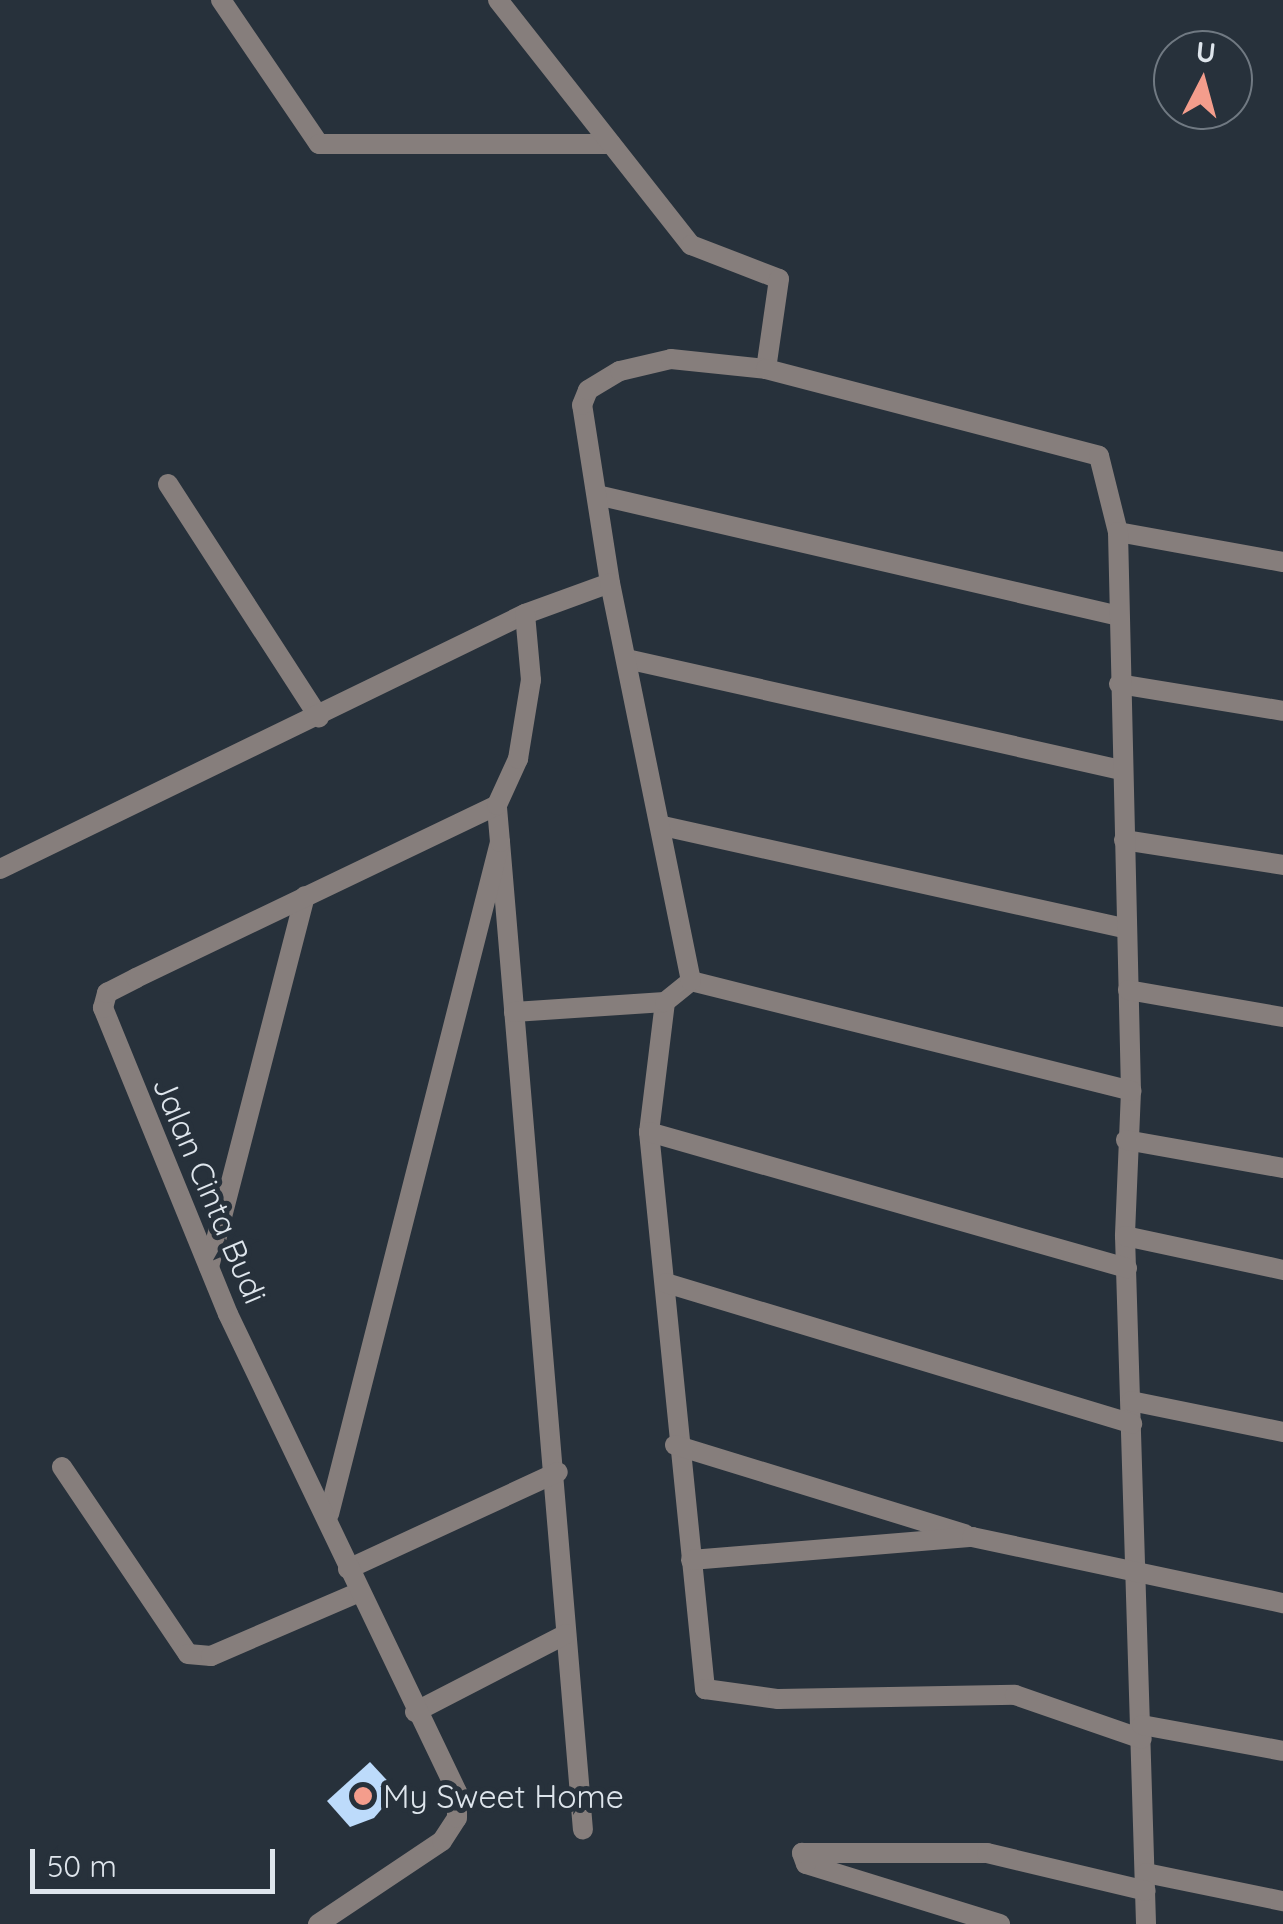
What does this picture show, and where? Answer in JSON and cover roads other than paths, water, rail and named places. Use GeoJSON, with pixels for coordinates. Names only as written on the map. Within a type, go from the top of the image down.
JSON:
{"type":"FeatureCollection","features":[{"type":"Feature","properties":{"kind":"street"},"geometry":{"type":"LineString","coordinates":[[221,0],[319,144],[611,144]]}},
{"type":"Feature","properties":{"kind":"street"},"geometry":{"type":"LineString","coordinates":[[498,0],[691,245],[778,279],[766,370]]}},
{"type":"Feature","properties":{"kind":"street"},"geometry":{"type":"LineString","coordinates":[[691,980],[631,660],[610,583],[582,405],[601,379],[671,359],[766,370],[1091,449],[1106,467],[1118,532],[1130,1091],[1125,1236],[1146,1924]]}},
{"type":"Feature","properties":{"kind":"street"},"geometry":{"type":"LineString","coordinates":[[168,484],[319,717]]}},
{"type":"Feature","properties":{"kind":"street"},"geometry":{"type":"LineString","coordinates":[[598,496],[1119,616]]}},
{"type":"Feature","properties":{"kind":"street"},"geometry":{"type":"LineString","coordinates":[[1118,532],[1283,562]]}},
{"type":"Feature","properties":{"kind":"street"},"geometry":{"type":"LineString","coordinates":[[0,869],[525,614],[610,583]]}},
{"type":"Feature","properties":{"kind":"street"},"geometry":{"type":"LineString","coordinates":[[525,614],[531,680],[518,759],[497,805],[558,1472],[566,1634],[583,1830]]}},
{"type":"Feature","properties":{"kind":"street"},"geometry":{"type":"LineString","coordinates":[[631,660],[1121,770]]}},
{"type":"Feature","properties":{"kind":"street"},"geometry":{"type":"LineString","coordinates":[[1119,684],[1283,711]]}},
{"type":"Feature","properties":{"kind":"street","name":"Jalan Cinta Budi"},"geometry":{"type":"LineString","coordinates":[[318,1924],[442,1841],[457,1818],[451,1775],[356,1594],[329,1514],[210,1268],[104,1000],[306,896],[497,805]]}},
{"type":"Feature","properties":{"kind":"street"},"geometry":{"type":"LineString","coordinates":[[662,826],[1126,929]]}},
{"type":"Feature","properties":{"kind":"street"},"geometry":{"type":"LineString","coordinates":[[1124,840],[1283,865]]}},
{"type":"Feature","properties":{"kind":"street"},"geometry":{"type":"LineString","coordinates":[[329,1514],[500,842]]}},
{"type":"Feature","properties":{"kind":"street"},"geometry":{"type":"LineString","coordinates":[[210,1268],[306,896]]}},
{"type":"Feature","properties":{"kind":"street"},"geometry":{"type":"LineString","coordinates":[[514,1012],[665,1002],[691,980]]}},
{"type":"Feature","properties":{"kind":"street"},"geometry":{"type":"LineString","coordinates":[[691,980],[1130,1091]]}},
{"type":"Feature","properties":{"kind":"street"},"geometry":{"type":"LineString","coordinates":[[1128,990],[1283,1017]]}},
{"type":"Feature","properties":{"kind":"street"},"geometry":{"type":"LineString","coordinates":[[665,1002],[649,1132],[666,1284],[675,1445],[703,1685],[714,1694],[1014,1695],[1142,1732],[1283,1751]]}},
{"type":"Feature","properties":{"kind":"street"},"geometry":{"type":"LineString","coordinates":[[649,1132],[1127,1268]]}},
{"type":"Feature","properties":{"kind":"street"},"geometry":{"type":"LineString","coordinates":[[1126,1140],[1283,1168]]}},
{"type":"Feature","properties":{"kind":"street"},"geometry":{"type":"LineString","coordinates":[[1125,1236],[1283,1270]]}},
{"type":"Feature","properties":{"kind":"street"},"geometry":{"type":"LineString","coordinates":[[666,1284],[1132,1424]]}},
{"type":"Feature","properties":{"kind":"street"},"geometry":{"type":"LineString","coordinates":[[1131,1401],[1283,1432]]}},
{"type":"Feature","properties":{"kind":"street"},"geometry":{"type":"LineString","coordinates":[[675,1445],[972,1537],[1283,1602]]}},
{"type":"Feature","properties":{"kind":"street"},"geometry":{"type":"LineString","coordinates":[[62,1466],[188,1654],[211,1656],[356,1594]]}},
{"type":"Feature","properties":{"kind":"street"},"geometry":{"type":"LineString","coordinates":[[348,1570],[558,1472]]}},
{"type":"Feature","properties":{"kind":"street"},"geometry":{"type":"LineString","coordinates":[[690,1560],[972,1537]]}},
{"type":"Feature","properties":{"kind":"street"},"geometry":{"type":"LineString","coordinates":[[415,1712],[566,1634]]}},
{"type":"Feature","properties":{"kind":"street"},"geometry":{"type":"LineString","coordinates":[[1000,1924],[806,1864],[802,1852],[988,1854],[1283,1901]]}},
{"type":"Feature","properties":{"kind":"place","name":"My Sweet Home"},"geometry":{"type":"Point","coordinates":[363,1796]}}]}
